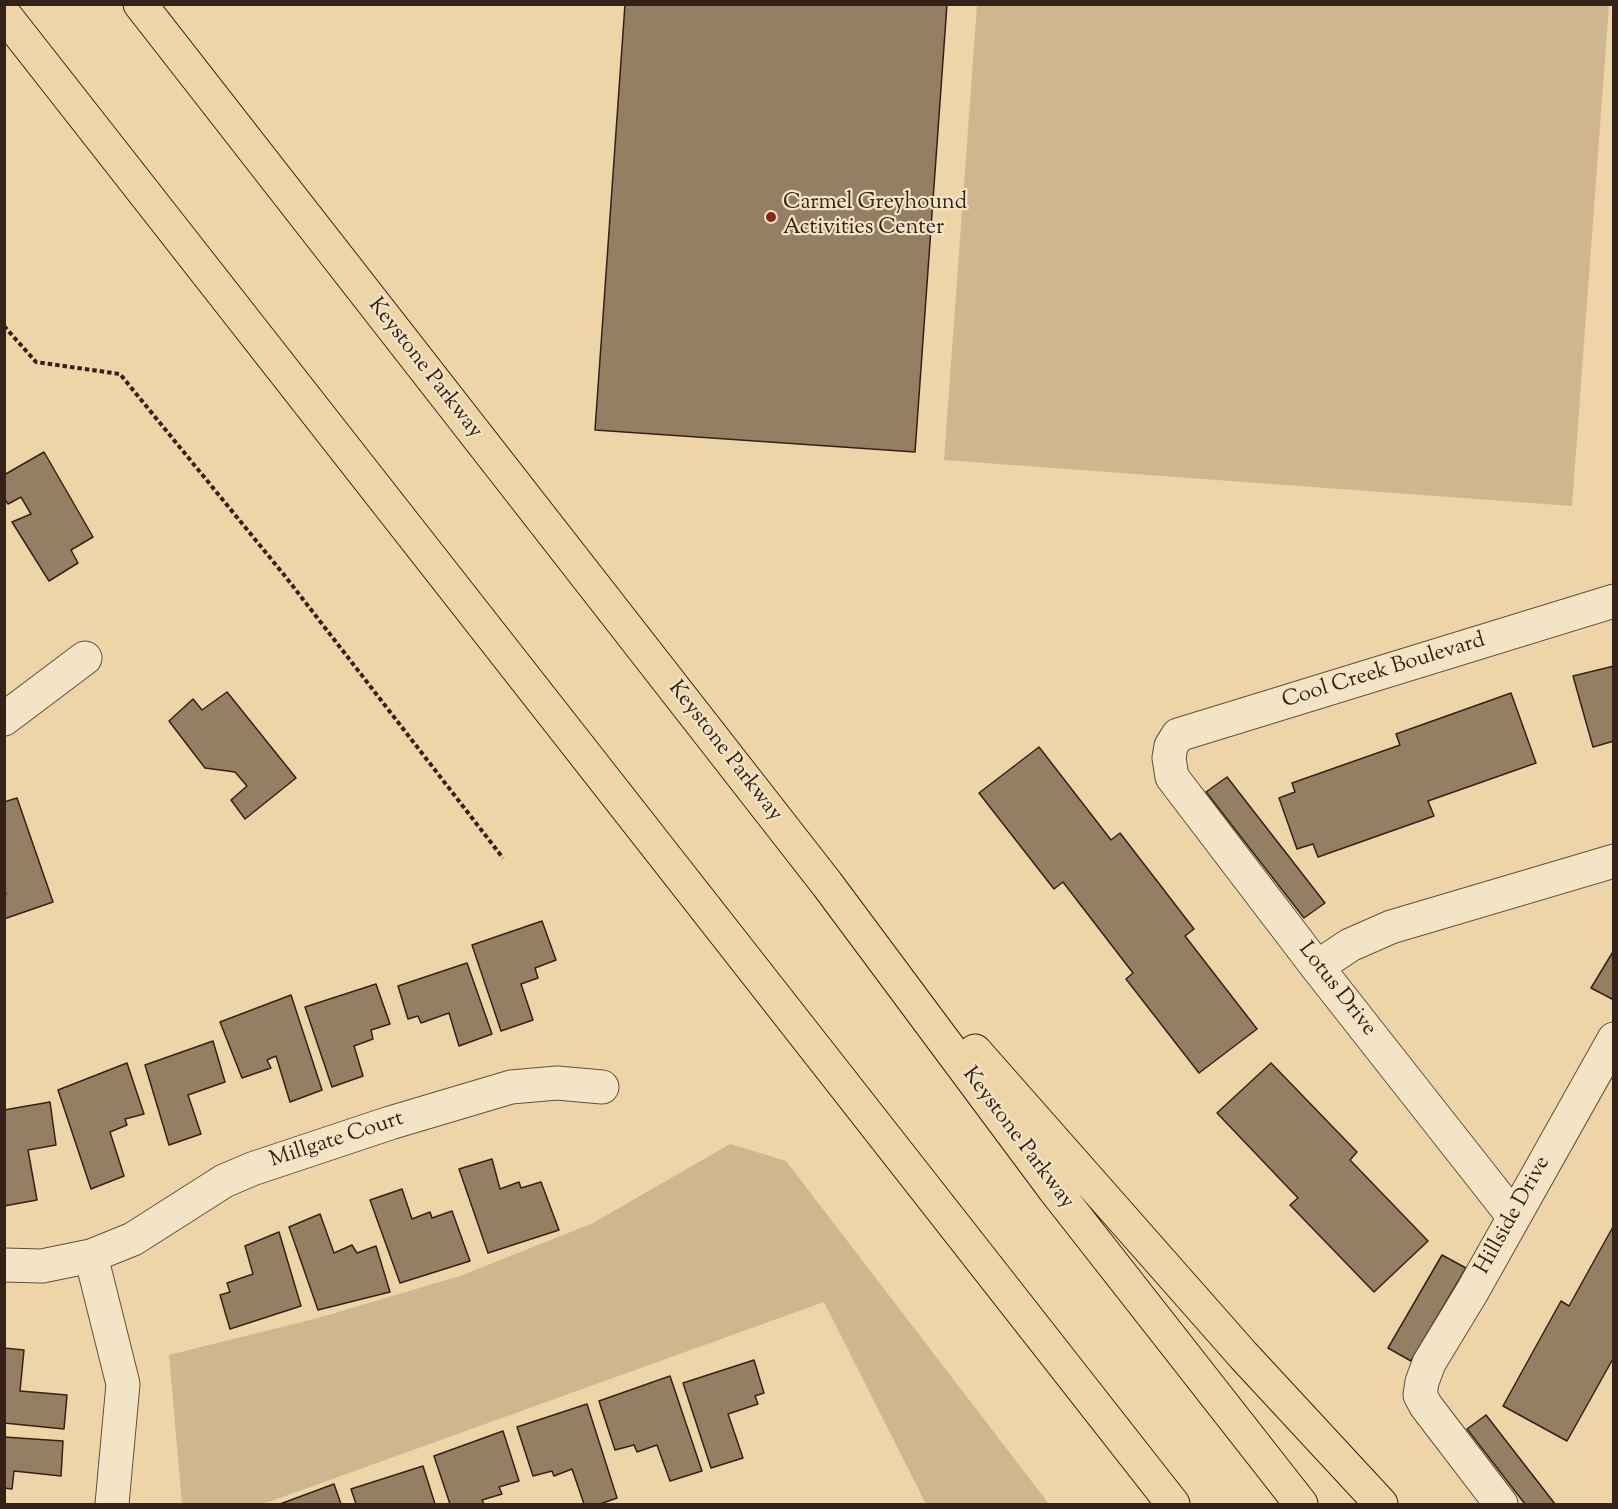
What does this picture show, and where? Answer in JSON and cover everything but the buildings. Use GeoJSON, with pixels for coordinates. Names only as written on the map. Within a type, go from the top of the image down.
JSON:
{"type":"FeatureCollection","features":[{"type":"Feature","properties":{"kind":"highway","name":"Keystone Parkway"},"geometry":{"type":"LineString","coordinates":[[140,4],[827,884],[1054,1189],[1301,1504]]}},
{"type":"Feature","properties":{"kind":"highway"},"geometry":{"type":"LineString","coordinates":[[4,14],[1173,1504]]}},
{"type":"Feature","properties":{"kind":"highway"},"geometry":{"type":"LineString","coordinates":[[4,42],[279,363]]}},
{"type":"Feature","properties":{"kind":"highway"},"geometry":{"type":"LineString","coordinates":[[827,884],[1243,1355],[1381,1504]]}},
{"type":"Feature","properties":{"kind":"highway"},"geometry":{"type":"LineString","coordinates":[[894,1149],[1145,1504]]}},
{"type":"Feature","properties":{"kind":"street","name":"Cool Creek Boulevard"},"geometry":{"type":"LineString","coordinates":[[1169,758],[1171,746],[1178,735],[1614,601]]}},
{"type":"Feature","properties":{"kind":"street"},"geometry":{"type":"LineString","coordinates":[[4,719],[85,658]]}},
{"type":"Feature","properties":{"kind":"street","name":"Lotus Drive"},"geometry":{"type":"LineString","coordinates":[[1169,758],[1172,777],[1317,967],[1513,1216]]}},
{"type":"Feature","properties":{"kind":"street"},"geometry":{"type":"LineString","coordinates":[[1317,967],[1350,945],[1391,927],[1614,861]]}},
{"type":"Feature","properties":{"kind":"street","name":"Hillside Drive"},"geometry":{"type":"LineString","coordinates":[[1501,1504],[1426,1406],[1420,1395],[1422,1382],[1429,1363],[1472,1292],[1614,1039]]}},
{"type":"Feature","properties":{"kind":"street","name":"Millgate Court"},"geometry":{"type":"LineString","coordinates":[[4,1265],[42,1266],[91,1256],[132,1239],[224,1181],[252,1169],[390,1122],[511,1087],[557,1083],[602,1087]]}},
{"type":"Feature","properties":{"kind":"street"},"geometry":{"type":"LineString","coordinates":[[91,1256],[123,1384],[112,1504]]}},
{"type":"Feature","properties":{"kind":"path"},"geometry":{"type":"LineString","coordinates":[[4,326],[36,362],[120,374],[285,576],[503,858]]}},
{"type":"Feature","properties":{"kind":"shaded area"},"geometry":{"type":"Polygon","coordinates":[[[977,5],[1609,5],[1572,506],[944,460],[977,5]]]}},
{"type":"Feature","properties":{"kind":"shaded area"},"geometry":{"type":"Polygon","coordinates":[[[730,1144],[786,1161],[1049,1504],[926,1504],[824,1302],[263,1504],[182,1504],[169,1355],[318,1318],[460,1276],[593,1223],[730,1144]]]}},
{"type":"Feature","properties":{"kind":"place","name":"Carmel Greyhound Activities Center"},"geometry":{"type":"Point","coordinates":[771,217]}}]}
